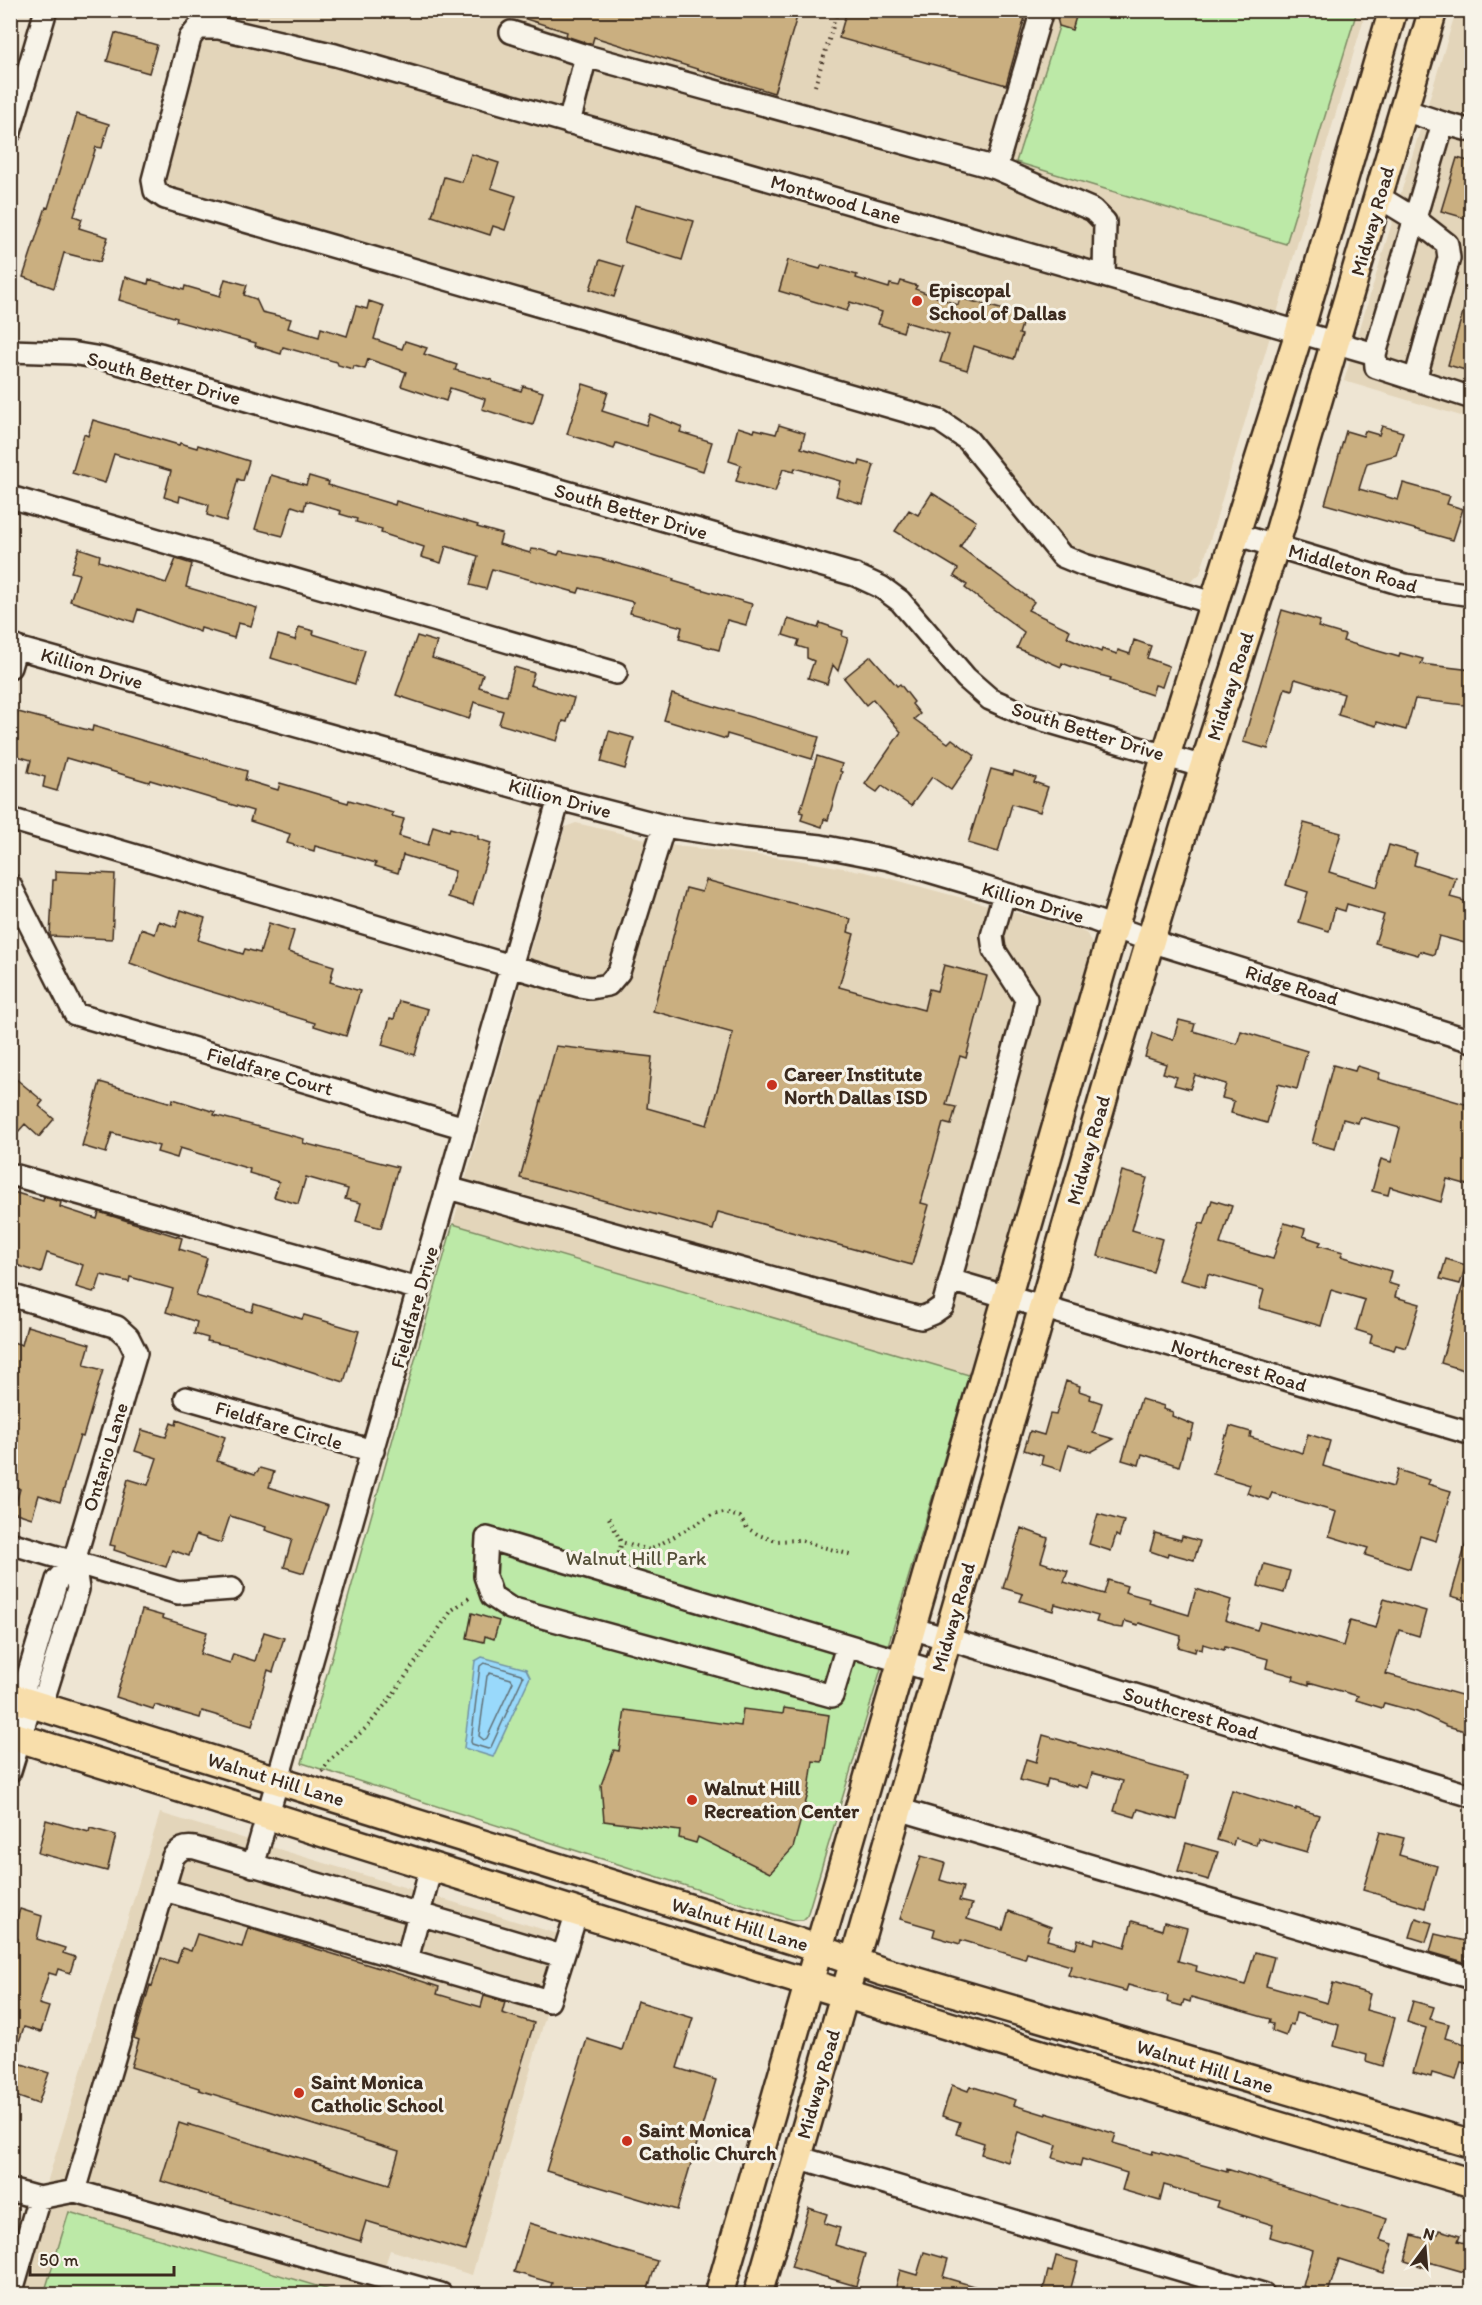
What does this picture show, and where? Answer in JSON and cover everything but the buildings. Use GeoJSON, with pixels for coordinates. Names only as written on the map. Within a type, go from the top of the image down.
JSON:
{"type":"FeatureCollection","features":[{"type":"Feature","properties":{"kind":"main road","name":"Midway Road"},"geometry":{"type":"LineString","coordinates":[[719,2295],[1114,927],[1213,603],[1299,333],[1393,10]]}},
{"type":"Feature","properties":{"kind":"main road","name":"Midway Road"},"geometry":{"type":"LineString","coordinates":[[758,2295],[1150,940],[1275,546],[1433,10]]}},
{"type":"Feature","properties":{"kind":"main road"},"geometry":{"type":"LineString","coordinates":[[1342,186],[1379,197]]}},
{"type":"Feature","properties":{"kind":"main road"},"geometry":{"type":"LineString","coordinates":[[1033,1204],[1070,1215]]}},
{"type":"Feature","properties":{"kind":"main road","name":"Walnut Hill Lane"},"geometry":{"type":"LineString","coordinates":[[21,1700],[819,1948],[853,1962],[1472,2144]]}},
{"type":"Feature","properties":{"kind":"main road","name":"Walnut Hill Lane"},"geometry":{"type":"LineString","coordinates":[[15,1737],[431,1868],[1221,2109],[1472,2183]]}},
{"type":"Feature","properties":{"kind":"main road"},"geometry":{"type":"LineString","coordinates":[[431,1868],[441,1831]]}},
{"type":"Feature","properties":{"kind":"main road"},"geometry":{"type":"LineString","coordinates":[[1221,2109],[1231,2074]]}},
{"type":"Feature","properties":{"kind":"street"},"geometry":{"type":"LineString","coordinates":[[10,132],[46,10]]}},
{"type":"Feature","properties":{"kind":"street"},"geometry":{"type":"LineString","coordinates":[[996,168],[1042,10]]}},
{"type":"Feature","properties":{"kind":"street","name":"Montwood Lane"},"geometry":{"type":"LineString","coordinates":[[1213,603],[1062,556],[968,440],[940,421],[165,198],[156,191],[153,180],[190,38],[198,28],[219,28],[335,55],[1375,354]]}},
{"type":"Feature","properties":{"kind":"street"},"geometry":{"type":"LineString","coordinates":[[511,32],[586,56],[996,168],[1093,210],[1105,222],[1104,276]]}},
{"type":"Feature","properties":{"kind":"street"},"geometry":{"type":"LineString","coordinates":[[570,123],[586,56]]}},
{"type":"Feature","properties":{"kind":"street"},"geometry":{"type":"LineString","coordinates":[[1404,110],[1472,131]]}},
{"type":"Feature","properties":{"kind":"street"},"geometry":{"type":"LineString","coordinates":[[1443,123],[1375,354],[1376,367],[1472,398]]}},
{"type":"Feature","properties":{"kind":"street"},"geometry":{"type":"LineString","coordinates":[[1379,197],[1415,219],[1448,244],[1449,258],[1415,380]]}},
{"type":"Feature","properties":{"kind":"street","name":"South Better Drive"},"geometry":{"type":"LineString","coordinates":[[10,351],[71,353],[101,358],[855,575],[881,587],[900,601],[966,678],[990,699],[1026,716],[1204,767]]}},
{"type":"Feature","properties":{"kind":"street"},"geometry":{"type":"LineString","coordinates":[[10,497],[616,673]]}},
{"type":"Feature","properties":{"kind":"street","name":"Middleton Road"},"geometry":{"type":"LineString","coordinates":[[1235,534],[1405,585],[1472,595]]}},
{"type":"Feature","properties":{"kind":"street","name":"Killion Drive"},"geometry":{"type":"LineString","coordinates":[[12,653],[664,826],[821,846],[877,856],[1114,927]]}},
{"type":"Feature","properties":{"kind":"street","name":"Fieldfare Drive"},"geometry":{"type":"LineString","coordinates":[[253,1866],[559,799]]}},
{"type":"Feature","properties":{"kind":"street"},"geometry":{"type":"LineString","coordinates":[[10,819],[591,988],[608,985],[619,972],[664,826]]}},
{"type":"Feature","properties":{"kind":"street","name":"Fieldfare Court"},"geometry":{"type":"LineString","coordinates":[[10,885],[75,1014],[465,1128]]}},
{"type":"Feature","properties":{"kind":"street"},"geometry":{"type":"LineString","coordinates":[[448,1188],[921,1318],[933,1313],[943,1306],[1026,999],[994,950],[992,936],[1004,894]]}},
{"type":"Feature","properties":{"kind":"street","name":"Ridge Road"},"geometry":{"type":"LineString","coordinates":[[1114,927],[1472,1041]]}},
{"type":"Feature","properties":{"kind":"street"},"geometry":{"type":"LineString","coordinates":[[10,1174],[419,1289]]}},
{"type":"Feature","properties":{"kind":"street","name":"Northcrest Road"},"geometry":{"type":"LineString","coordinates":[[950,1280],[1472,1434]]}},
{"type":"Feature","properties":{"kind":"street","name":"Ontario Lane"},"geometry":{"type":"LineString","coordinates":[[10,1295],[117,1328],[128,1337],[136,1353],[74,1562],[57,1580],[53,1591],[21,1700],[10,1771]]}},
{"type":"Feature","properties":{"kind":"street","name":"Fieldfare Circle"},"geometry":{"type":"LineString","coordinates":[[186,1398],[373,1451]]}},
{"type":"Feature","properties":{"kind":"street"},"geometry":{"type":"LineString","coordinates":[[847,1646],[832,1696],[510,1608],[492,1596],[484,1576],[487,1538],[937,1672]]}},
{"type":"Feature","properties":{"kind":"street"},"geometry":{"type":"LineString","coordinates":[[10,1543],[178,1593],[232,1589]]}},
{"type":"Feature","properties":{"kind":"street","name":"Southcrest Road"},"geometry":{"type":"LineString","coordinates":[[911,1628],[1472,1796]]}},
{"type":"Feature","properties":{"kind":"street"},"geometry":{"type":"LineString","coordinates":[[898,1809],[1472,1978]]}},
{"type":"Feature","properties":{"kind":"street"},"geometry":{"type":"LineString","coordinates":[[75,2191],[173,1857],[180,1849],[188,1847],[562,1956]]}},
{"type":"Feature","properties":{"kind":"street"},"geometry":{"type":"LineString","coordinates":[[407,1960],[431,1868]]}},
{"type":"Feature","properties":{"kind":"street"},"geometry":{"type":"LineString","coordinates":[[164,1890],[549,2001],[577,1912]]}},
{"type":"Feature","properties":{"kind":"street"},"geometry":{"type":"LineString","coordinates":[[797,2157],[1263,2295]]}},
{"type":"Feature","properties":{"kind":"street"},"geometry":{"type":"LineString","coordinates":[[10,2190],[39,2198],[75,2191],[441,2295]]}},
{"type":"Feature","properties":{"kind":"street"},"geometry":{"type":"LineString","coordinates":[[11,2295],[39,2198]]}},
{"type":"Feature","properties":{"kind":"path"},"geometry":{"type":"LineString","coordinates":[[815,86],[838,10]]}},
{"type":"Feature","properties":{"kind":"path"},"geometry":{"type":"LineString","coordinates":[[609,1518],[621,1542],[650,1550],[712,1515],[724,1513],[740,1517],[750,1530],[767,1538],[786,1542],[799,1540],[851,1555]]}},
{"type":"Feature","properties":{"kind":"path"},"geometry":{"type":"LineString","coordinates":[[322,1772],[328,1762],[368,1726],[389,1700],[452,1610],[488,1584]]}},
{"type":"Feature","properties":{"kind":"shaded area","name":"Episcopal School of Dallas"},"geometry":{"type":"Polygon","coordinates":[[[192,11],[1366,11],[1200,574],[1187,585],[1071,549],[962,419],[143,182],[192,11]]]}},
{"type":"Feature","properties":{"kind":"shaded area"},"geometry":{"type":"Polygon","coordinates":[[[1456,11],[1471,11],[1471,419],[1344,381],[1456,11]]]}},
{"type":"Feature","properties":{"kind":"shaded area","name":"Career Institute North Dallas ISD"},"geometry":{"type":"Polygon","coordinates":[[[576,823],[676,846],[792,859],[866,872],[1080,930],[1087,934],[1093,946],[969,1375],[453,1224],[565,827],[576,823]]]}},
{"type":"Feature","properties":{"kind":"shaded area","name":"Saint Monica Catholic School"},"geometry":{"type":"Polygon","coordinates":[[[160,1813],[568,1937],[472,2275],[390,2250],[376,2294],[13,2294],[160,1813]]]}},
{"type":"Feature","properties":{"kind":"green space"},"geometry":{"type":"Polygon","coordinates":[[[1064,11],[1357,11],[1286,244],[1016,162],[1064,11]]]}},
{"type":"Feature","properties":{"kind":"green space","name":"Walnut Hill Park"},"geometry":{"type":"Polygon","coordinates":[[[453,1224],[969,1375],[807,1916],[803,1920],[793,1920],[302,1763],[453,1224]]]}},
{"type":"Feature","properties":{"kind":"green space"},"geometry":{"type":"Polygon","coordinates":[[[69,2212],[343,2294],[44,2294],[69,2212]]]}},
{"type":"Feature","properties":{"kind":"water"},"geometry":{"type":"Polygon","coordinates":[[[482,1657],[526,1669],[530,1677],[493,1757],[464,1748],[475,1661],[482,1657]]]}},
{"type":"Feature","properties":{"kind":"place","name":"Episcopal School of Dallas"},"geometry":{"type":"Point","coordinates":[917,301]}},
{"type":"Feature","properties":{"kind":"place","name":"Career Institute North Dallas ISD"},"geometry":{"type":"Point","coordinates":[772,1085]}},
{"type":"Feature","properties":{"kind":"place","name":"Walnut Hill Recreation Center"},"geometry":{"type":"Point","coordinates":[692,1800]}},
{"type":"Feature","properties":{"kind":"place","name":"Saint Monica Catholic School"},"geometry":{"type":"Point","coordinates":[299,2093]}},
{"type":"Feature","properties":{"kind":"place","name":"Saint Monica Catholic Church"},"geometry":{"type":"Point","coordinates":[627,2141]}}]}
